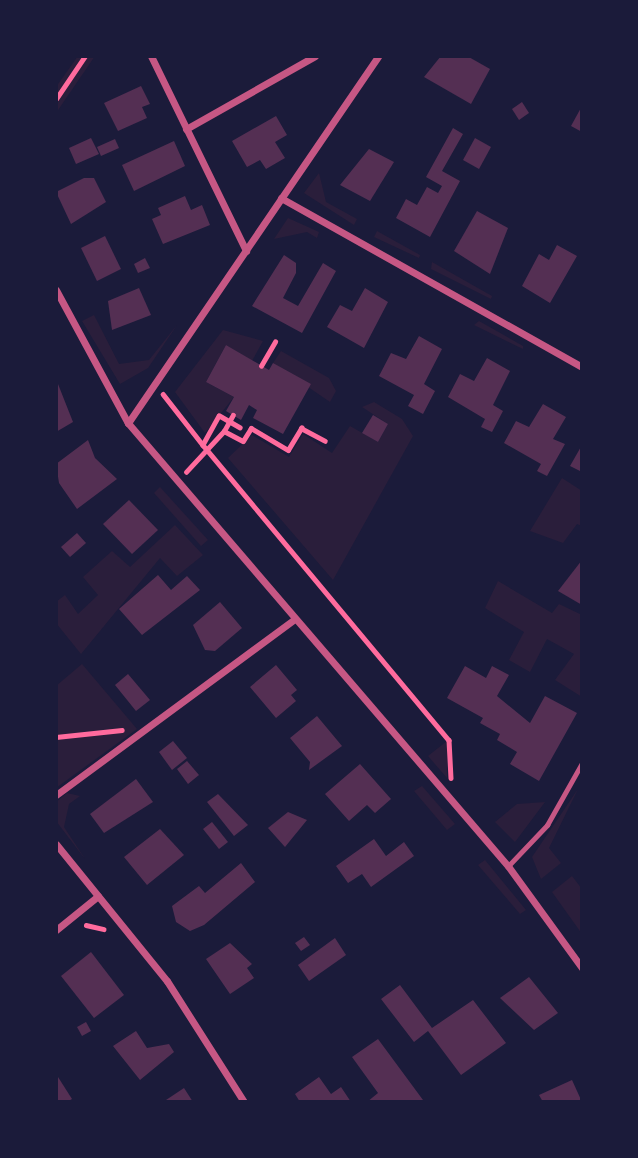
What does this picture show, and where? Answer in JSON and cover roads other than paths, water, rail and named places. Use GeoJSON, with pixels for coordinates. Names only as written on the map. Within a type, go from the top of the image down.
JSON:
{"type":"FeatureCollection","features":[{"type":"Feature","properties":{"kind":"street"},"geometry":{"type":"LineString","coordinates":[[150,56],[246,251]]}},
{"type":"Feature","properties":{"kind":"street"},"geometry":{"type":"LineString","coordinates":[[186,129],[315,56]]}},
{"type":"Feature","properties":{"kind":"street"},"geometry":{"type":"LineString","coordinates":[[128,423],[377,56]]}},
{"type":"Feature","properties":{"kind":"street"},"geometry":{"type":"LineString","coordinates":[[281,198],[582,367]]}},
{"type":"Feature","properties":{"kind":"street"},"geometry":{"type":"LineString","coordinates":[[56,290],[128,423],[508,866],[582,968]]}},
{"type":"Feature","properties":{"kind":"street"},"geometry":{"type":"LineString","coordinates":[[56,795],[295,619]]}},
{"type":"Feature","properties":{"kind":"street"},"geometry":{"type":"LineString","coordinates":[[56,844],[184,1006],[244,1102]]}},
{"type":"Feature","properties":{"kind":"street"},"geometry":{"type":"LineString","coordinates":[[56,930],[98,896]]}},
{"type":"Feature","properties":{"kind":"lane"},"geometry":{"type":"LineString","coordinates":[[508,866],[547,825],[582,763]]}}]}
